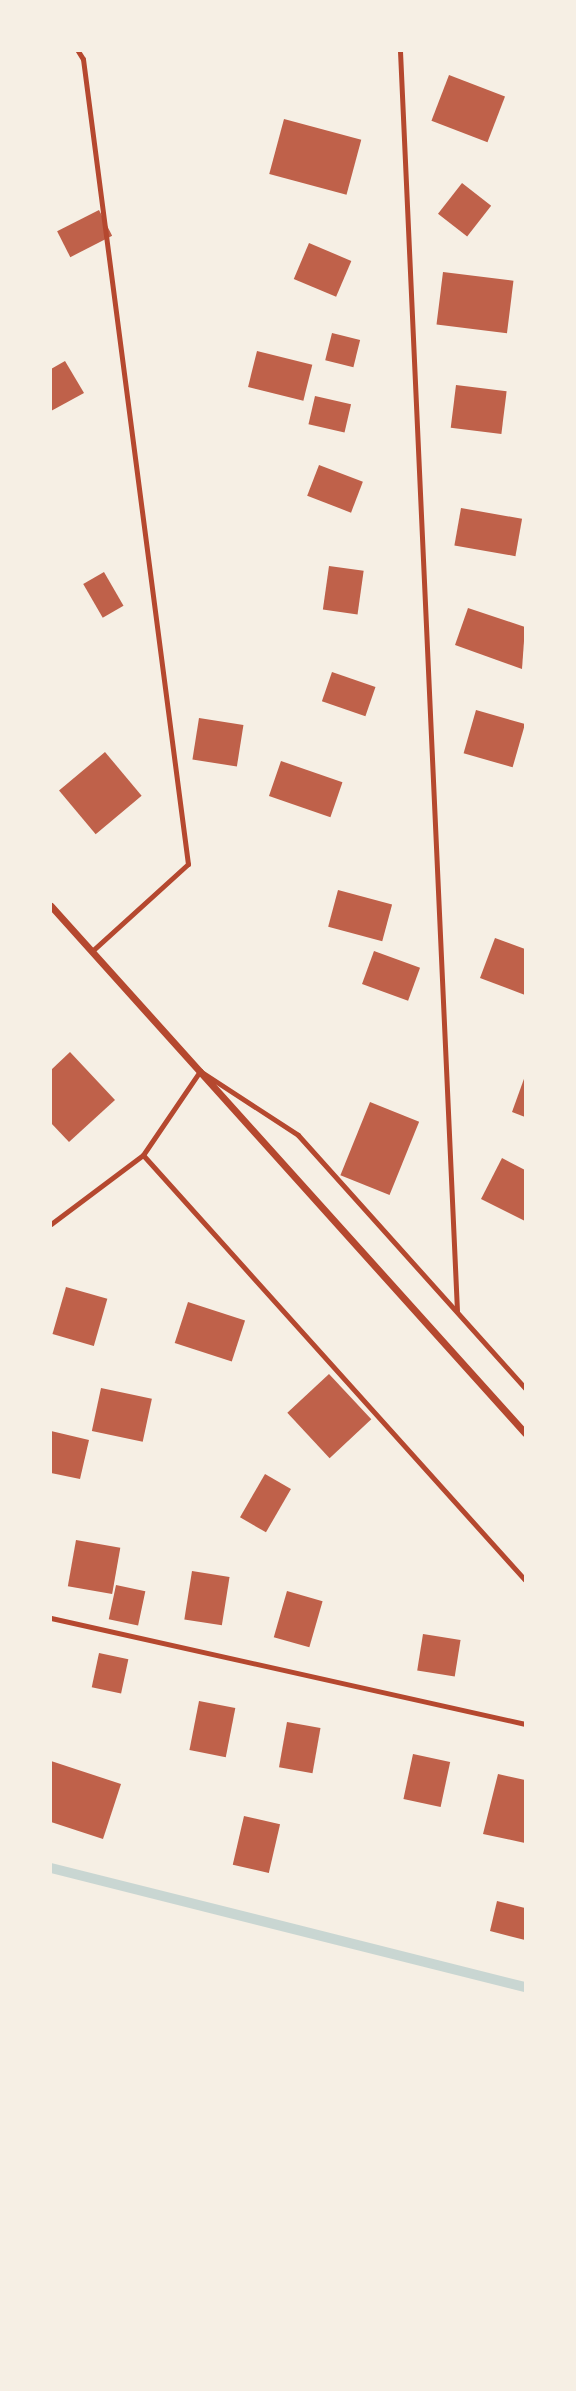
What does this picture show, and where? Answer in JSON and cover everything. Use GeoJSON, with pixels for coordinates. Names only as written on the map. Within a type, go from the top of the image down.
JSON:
{"type":"FeatureCollection","features":[{"type":"Feature","properties":{"kind":"street"},"geometry":{"type":"LineString","coordinates":[[51,906],[525,1433]]}},
{"type":"Feature","properties":{"kind":"lane"},"geometry":{"type":"LineString","coordinates":[[78,51],[83,59],[188,864],[92,951]]}},
{"type":"Feature","properties":{"kind":"lane"},"geometry":{"type":"LineString","coordinates":[[400,51],[457,1312]]}},
{"type":"Feature","properties":{"kind":"lane"},"geometry":{"type":"LineString","coordinates":[[51,1224],[143,1155],[200,1071],[298,1135],[525,1388]]}},
{"type":"Feature","properties":{"kind":"lane"},"geometry":{"type":"LineString","coordinates":[[143,1155],[525,1580]]}},
{"type":"Feature","properties":{"kind":"lane"},"geometry":{"type":"LineString","coordinates":[[51,1618],[525,1724]]}},
{"type":"Feature","properties":{"kind":"building"},"geometry":{"type":"Polygon","coordinates":[[[449,75],[505,97],[487,142],[431,121],[449,75]]]}},
{"type":"Feature","properties":{"kind":"building"},"geometry":{"type":"Polygon","coordinates":[[[284,119],[361,140],[347,195],[269,174],[284,119]]]}},
{"type":"Feature","properties":{"kind":"building"},"geometry":{"type":"Polygon","coordinates":[[[462,183],[491,206],[467,237],[438,214],[462,183]]]}},
{"type":"Feature","properties":{"kind":"building"},"geometry":{"type":"Polygon","coordinates":[[[99,210],[112,236],[70,257],[57,231],[99,210]]]}},
{"type":"Feature","properties":{"kind":"building"},"geometry":{"type":"Polygon","coordinates":[[[309,243],[351,261],[336,297],[294,279],[309,243]]]}},
{"type":"Feature","properties":{"kind":"building"},"geometry":{"type":"Polygon","coordinates":[[[443,272],[513,281],[507,333],[437,325],[443,272]]]}},
{"type":"Feature","properties":{"kind":"building"},"geometry":{"type":"Polygon","coordinates":[[[332,333],[360,340],[353,367],[325,360],[332,333]]]}},
{"type":"Feature","properties":{"kind":"building"},"geometry":{"type":"Polygon","coordinates":[[[257,351],[312,365],[303,401],[248,387],[257,351]]]}},
{"type":"Feature","properties":{"kind":"building"},"geometry":{"type":"Polygon","coordinates":[[[65,361],[84,393],[51,411],[51,369],[65,361]]]}},
{"type":"Feature","properties":{"kind":"building"},"geometry":{"type":"Polygon","coordinates":[[[456,385],[507,391],[501,434],[451,428],[456,385]]]}},
{"type":"Feature","properties":{"kind":"building"},"geometry":{"type":"Polygon","coordinates":[[[315,396],[351,404],[345,433],[308,424],[315,396]]]}},
{"type":"Feature","properties":{"kind":"building"},"geometry":{"type":"Polygon","coordinates":[[[319,465],[363,482],[351,513],[307,496],[319,465]]]}},
{"type":"Feature","properties":{"kind":"building"},"geometry":{"type":"Polygon","coordinates":[[[461,508],[522,519],[515,556],[454,545],[461,508]]]}},
{"type":"Feature","properties":{"kind":"building"},"geometry":{"type":"Polygon","coordinates":[[[329,566],[364,571],[358,614],[323,610],[329,566]]]}},
{"type":"Feature","properties":{"kind":"building"},"geometry":{"type":"Polygon","coordinates":[[[104,572],[124,606],[103,618],[83,584],[104,572]]]}},
{"type":"Feature","properties":{"kind":"building"},"geometry":{"type":"Polygon","coordinates":[[[468,608],[525,627],[522,669],[455,645],[468,608]]]}},
{"type":"Feature","properties":{"kind":"building"},"geometry":{"type":"Polygon","coordinates":[[[332,672],[375,687],[365,716],[322,701],[332,672]]]}},
{"type":"Feature","properties":{"kind":"building"},"geometry":{"type":"Polygon","coordinates":[[[476,710],[525,724],[513,767],[464,753],[476,710]]]}},
{"type":"Feature","properties":{"kind":"building"},"geometry":{"type":"Polygon","coordinates":[[[199,718],[243,725],[237,767],[192,759],[199,718]]]}},
{"type":"Feature","properties":{"kind":"building"},"geometry":{"type":"Polygon","coordinates":[[[105,752],[142,796],[96,834],[59,791],[105,752]]]}},
{"type":"Feature","properties":{"kind":"building"},"geometry":{"type":"Polygon","coordinates":[[[281,761],[342,782],[330,817],[269,796],[281,761]]]}},
{"type":"Feature","properties":{"kind":"building"},"geometry":{"type":"Polygon","coordinates":[[[338,890],[392,904],[382,941],[328,927],[338,890]]]}},
{"type":"Feature","properties":{"kind":"building"},"geometry":{"type":"Polygon","coordinates":[[[495,938],[525,949],[525,995],[480,978],[495,938]]]}},
{"type":"Feature","properties":{"kind":"building"},"geometry":{"type":"Polygon","coordinates":[[[374,951],[420,968],[408,1001],[362,984],[374,951]]]}},
{"type":"Feature","properties":{"kind":"building"},"geometry":{"type":"Polygon","coordinates":[[[70,1052],[115,1100],[69,1142],[51,1123],[51,1070],[70,1052]]]}},
{"type":"Feature","properties":{"kind":"building"},"geometry":{"type":"Polygon","coordinates":[[[525,1076],[525,1117],[512,1112],[525,1076]]]}},
{"type":"Feature","properties":{"kind":"building"},"geometry":{"type":"Polygon","coordinates":[[[370,1102],[419,1122],[390,1195],[340,1175],[370,1102]]]}},
{"type":"Feature","properties":{"kind":"building"},"geometry":{"type":"Polygon","coordinates":[[[502,1158],[525,1170],[525,1221],[481,1199],[502,1158]]]}},
{"type":"Feature","properties":{"kind":"building"},"geometry":{"type":"Polygon","coordinates":[[[66,1287],[107,1299],[94,1346],[52,1334],[66,1287]]]}},
{"type":"Feature","properties":{"kind":"building"},"geometry":{"type":"Polygon","coordinates":[[[188,1302],[245,1321],[232,1361],[175,1343],[188,1302]]]}},
{"type":"Feature","properties":{"kind":"building"},"geometry":{"type":"Polygon","coordinates":[[[329,1374],[371,1419],[330,1458],[287,1413],[329,1374]]]}},
{"type":"Feature","properties":{"kind":"building"},"geometry":{"type":"Polygon","coordinates":[[[101,1388],[152,1399],[143,1442],[92,1431],[101,1388]]]}},
{"type":"Feature","properties":{"kind":"building"},"geometry":{"type":"Polygon","coordinates":[[[51,1431],[89,1440],[80,1479],[51,1473],[51,1431]]]}},
{"type":"Feature","properties":{"kind":"building"},"geometry":{"type":"Polygon","coordinates":[[[265,1474],[291,1489],[266,1532],[240,1517],[265,1474]]]}},
{"type":"Feature","properties":{"kind":"building"},"geometry":{"type":"Polygon","coordinates":[[[76,1540],[120,1548],[112,1594],[68,1586],[76,1540]]]}},
{"type":"Feature","properties":{"kind":"building"},"geometry":{"type":"Polygon","coordinates":[[[192,1571],[230,1577],[222,1625],[184,1619],[192,1571]]]}},
{"type":"Feature","properties":{"kind":"building"},"geometry":{"type":"Polygon","coordinates":[[[116,1585],[145,1591],[138,1625],[109,1619],[116,1585]]]}},
{"type":"Feature","properties":{"kind":"building"},"geometry":{"type":"Polygon","coordinates":[[[287,1591],[323,1601],[309,1647],[274,1637],[287,1591]]]}},
{"type":"Feature","properties":{"kind":"building"},"geometry":{"type":"Polygon","coordinates":[[[423,1634],[461,1640],[455,1676],[417,1671],[423,1634]]]}},
{"type":"Feature","properties":{"kind":"building"},"geometry":{"type":"Polygon","coordinates":[[[99,1653],[128,1659],[121,1693],[92,1687],[99,1653]]]}},
{"type":"Feature","properties":{"kind":"building"},"geometry":{"type":"Polygon","coordinates":[[[199,1701],[235,1708],[226,1757],[189,1750],[199,1701]]]}},
{"type":"Feature","properties":{"kind":"building"},"geometry":{"type":"Polygon","coordinates":[[[287,1722],[320,1728],[312,1773],[279,1767],[287,1722]]]}},
{"type":"Feature","properties":{"kind":"building"},"geometry":{"type":"Polygon","coordinates":[[[413,1754],[450,1762],[441,1807],[403,1799],[413,1754]]]}},
{"type":"Feature","properties":{"kind":"building"},"geometry":{"type":"Polygon","coordinates":[[[51,1761],[121,1784],[103,1839],[51,1822],[51,1761]]]}},
{"type":"Feature","properties":{"kind":"building"},"geometry":{"type":"Polygon","coordinates":[[[498,1774],[525,1780],[525,1843],[483,1834],[498,1774]]]}},
{"type":"Feature","properties":{"kind":"building"},"geometry":{"type":"Polygon","coordinates":[[[244,1816],[280,1824],[269,1873],[233,1865],[244,1816]]]}},
{"type":"Feature","properties":{"kind":"building"},"geometry":{"type":"Polygon","coordinates":[[[497,1901],[525,1908],[525,1940],[490,1931],[497,1901]]]}},
{"type":"Feature","properties":{"kind":"waterway"},"geometry":{"type":"LineString","coordinates":[[51,1868],[525,1987]]}}]}
